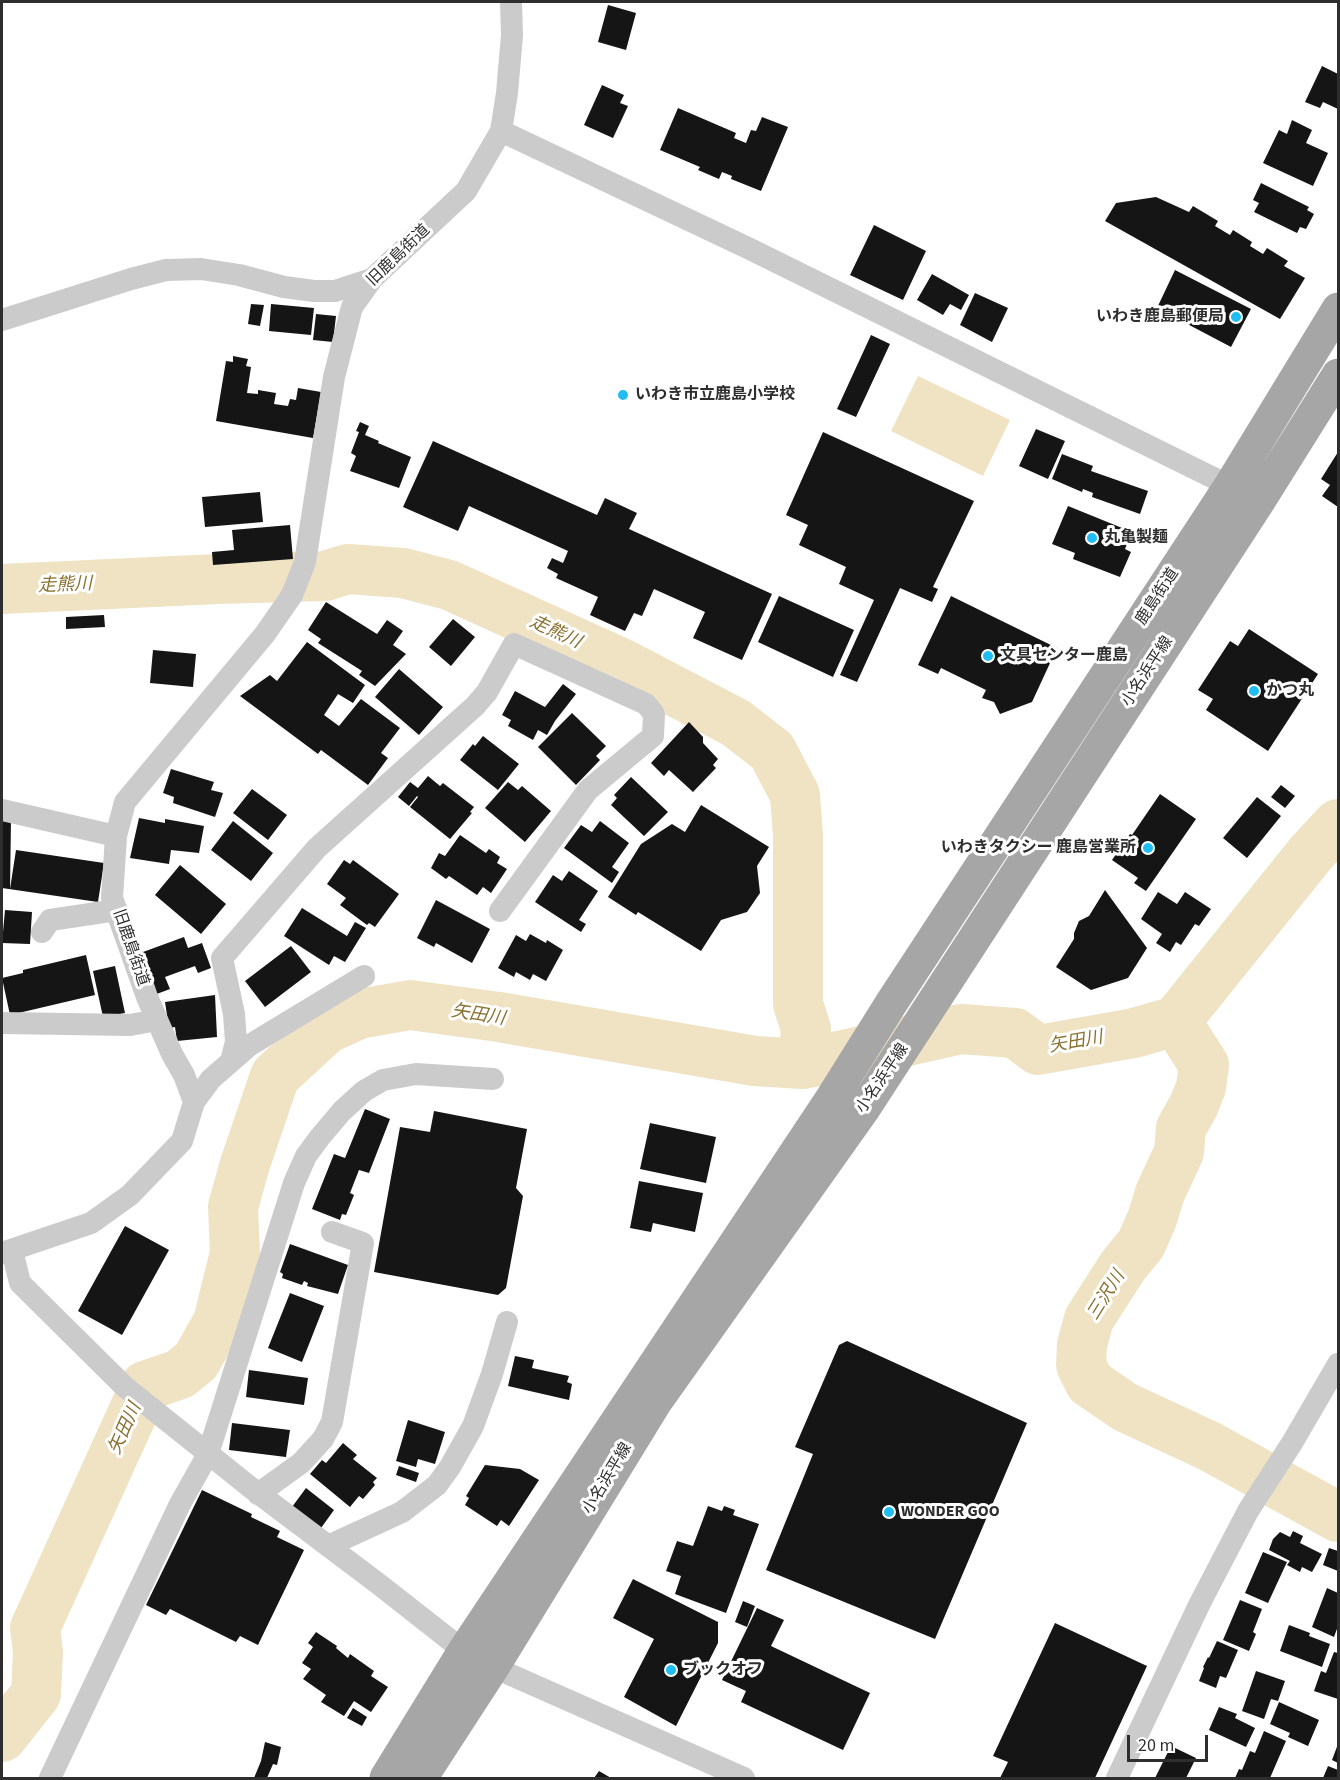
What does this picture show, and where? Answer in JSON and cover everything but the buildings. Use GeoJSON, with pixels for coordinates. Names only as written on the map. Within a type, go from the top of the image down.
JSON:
{"type":"FeatureCollection","features":[{"type":"Feature","properties":{"kind":"main road","name":"鹿島街道"},"geometry":{"type":"LineString","coordinates":[[892,1002],[1230,486],[1338,309]]}},
{"type":"Feature","properties":{"kind":"main road","name":"小名浜平線"},"geometry":{"type":"LineString","coordinates":[[421,1779],[493,1667],[655,1403],[863,1110],[1259,501],[1338,375]]}},
{"type":"Feature","properties":{"kind":"main road","name":"小名浜平線"},"geometry":{"type":"LineString","coordinates":[[386,1779],[464,1651],[830,1101],[892,1002]]}},
{"type":"Feature","properties":{"kind":"street","name":"旧鹿島街道"},"geometry":{"type":"LineString","coordinates":[[194,1102],[136,968],[112,898],[116,836],[125,802],[265,634],[287,603],[295,587],[305,562],[334,377],[352,307],[372,279],[466,191],[501,131],[512,35],[511,2]]}},
{"type":"Feature","properties":{"kind":"street"},"geometry":{"type":"LineString","coordinates":[[501,131],[750,249],[1259,501]]}},
{"type":"Feature","properties":{"kind":"street"},"geometry":{"type":"LineString","coordinates":[[2,320],[166,270],[201,269],[239,275],[284,287],[314,291],[335,291],[372,279]]}},
{"type":"Feature","properties":{"kind":"street"},"geometry":{"type":"LineString","coordinates":[[231,1061],[236,1042],[234,1014],[222,958],[317,848],[475,706],[487,692],[514,644],[646,704],[654,714],[654,725],[653,736],[588,790],[500,911]]}},
{"type":"Feature","properties":{"kind":"street"},"geometry":{"type":"LineString","coordinates":[[2,810],[116,836]]}},
{"type":"Feature","properties":{"kind":"street"},"geometry":{"type":"LineString","coordinates":[[42,932],[50,920],[117,910]]}},
{"type":"Feature","properties":{"kind":"street"},"geometry":{"type":"LineString","coordinates":[[364,976],[250,1045],[211,1079],[194,1102],[182,1141],[130,1195],[91,1223],[7,1251],[20,1283],[125,1387],[258,1494],[464,1651],[493,1667],[744,1779]]}},
{"type":"Feature","properties":{"kind":"street"},"geometry":{"type":"LineString","coordinates":[[2,1023],[130,1025],[157,1020]]}},
{"type":"Feature","properties":{"kind":"street"},"geometry":{"type":"LineString","coordinates":[[50,1779],[180,1504],[294,1183],[306,1156],[320,1137],[364,1090],[383,1080],[416,1074],[493,1079]]}},
{"type":"Feature","properties":{"kind":"street"},"geometry":{"type":"LineString","coordinates":[[258,1494],[301,1464],[323,1439],[332,1422],[363,1243],[332,1232]]}},
{"type":"Feature","properties":{"kind":"street"},"geometry":{"type":"LineString","coordinates":[[328,1546],[402,1512],[437,1485],[473,1426],[507,1323]]}},
{"type":"Feature","properties":{"kind":"street"},"geometry":{"type":"LineString","coordinates":[[1117,1779],[1200,1603],[1248,1510],[1292,1443],[1338,1364]]}},
{"type":"Feature","properties":{"kind":"shaded area"},"geometry":{"type":"Polygon","coordinates":[[[918,376],[1010,420],[983,476],[891,431],[918,376]]]}},
{"type":"Feature","properties":{"kind":"waterway","name":"走熊川"},"geometry":{"type":"LineString","coordinates":[[2,589],[325,576],[348,569],[403,573],[449,585],[621,663],[736,723],[772,751],[795,795],[798,836],[798,1004],[806,1029],[803,1064]]}},
{"type":"Feature","properties":{"kind":"waterway","name":"矢田川"},"geometry":{"type":"LineString","coordinates":[[2,1737],[36,1694],[38,1652],[35,1628],[145,1386],[180,1374],[196,1361],[218,1322],[235,1253],[233,1207],[275,1076],[326,1029],[359,1014],[410,1005],[499,1017],[755,1061],[803,1064],[961,1029],[1015,1033],[1038,1050],[1134,1033],[1176,1021],[1311,853],[1338,824]]}},
{"type":"Feature","properties":{"kind":"waterway","name":"三沢川"},"geometry":{"type":"LineString","coordinates":[[1176,1021],[1204,1065],[1201,1087],[1181,1128],[1179,1152],[1160,1193],[1141,1244],[1123,1266],[1089,1319],[1082,1345],[1081,1365],[1090,1383],[1125,1407],[1209,1446],[1338,1517]]}},
{"type":"Feature","properties":{"kind":"place","name":"いわき鹿島郵便局"},"geometry":{"type":"Point","coordinates":[1236,317]}},
{"type":"Feature","properties":{"kind":"place","name":"いわき市立鹿島小学校"},"geometry":{"type":"Point","coordinates":[623,395]}},
{"type":"Feature","properties":{"kind":"place","name":"丸亀製麺"},"geometry":{"type":"Point","coordinates":[1092,538]}},
{"type":"Feature","properties":{"kind":"place","name":"文具センター鹿島"},"geometry":{"type":"Point","coordinates":[988,656]}},
{"type":"Feature","properties":{"kind":"place","name":"かつ丸"},"geometry":{"type":"Point","coordinates":[1254,691]}},
{"type":"Feature","properties":{"kind":"place","name":"いわきタクシー 鹿島営業所"},"geometry":{"type":"Point","coordinates":[1148,848]}},
{"type":"Feature","properties":{"kind":"place","name":"WONDER GOO"},"geometry":{"type":"Point","coordinates":[889,1512]}},
{"type":"Feature","properties":{"kind":"place","name":"ブックオフ"},"geometry":{"type":"Point","coordinates":[671,1670]}}]}
